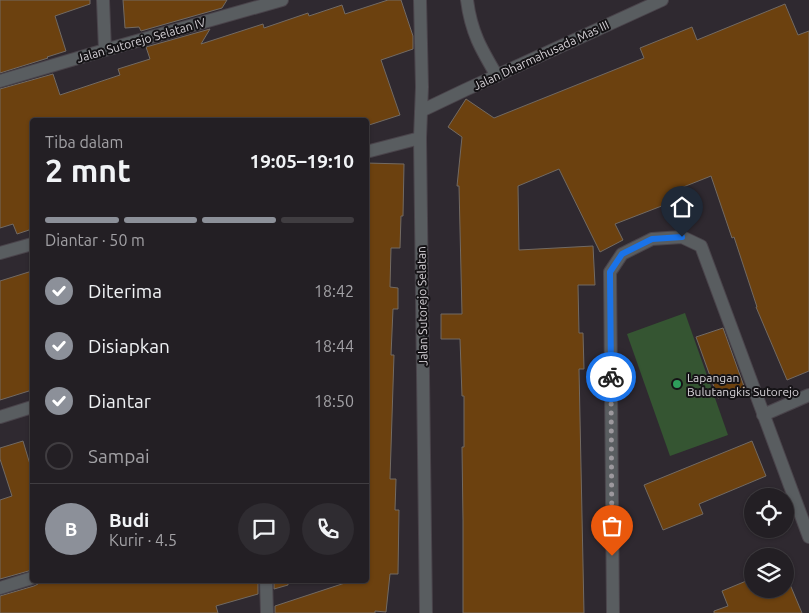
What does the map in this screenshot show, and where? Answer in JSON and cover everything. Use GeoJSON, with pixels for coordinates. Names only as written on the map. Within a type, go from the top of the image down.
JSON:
{"type":"FeatureCollection","features":[{"type":"Feature","properties":{"kind":"street"},"geometry":{"type":"LineString","coordinates":[[103,0],[106,50]]}},
{"type":"Feature","properties":{"kind":"street","name":"Jalan Sutorejo Selatan IV"},"geometry":{"type":"LineString","coordinates":[[0,81],[266,2],[282,0]]}},
{"type":"Feature","properties":{"kind":"street","name":"Jalan Sutorejo Selatan"},"geometry":{"type":"LineString","coordinates":[[420,0],[426,613]]}},
{"type":"Feature","properties":{"kind":"street"},"geometry":{"type":"LineString","coordinates":[[467,0],[469,17],[476,39],[497,76]]}},
{"type":"Feature","properties":{"kind":"street","name":"Jalan Dharmahusada Mas III"},"geometry":{"type":"LineString","coordinates":[[422,111],[662,0]]}},
{"type":"Feature","properties":{"kind":"street"},"geometry":{"type":"LineString","coordinates":[[369,151],[420,138]]}},
{"type":"Feature","properties":{"kind":"street"},"geometry":{"type":"LineString","coordinates":[[613,613],[610,272],[622,254],[652,239],[682,237],[700,246],[809,537]]}},
{"type":"Feature","properties":{"kind":"street"},"geometry":{"type":"LineString","coordinates":[[0,253],[30,245]]}},
{"type":"Feature","properties":{"kind":"street"},"geometry":{"type":"LineString","coordinates":[[763,415],[809,395]]}},
{"type":"Feature","properties":{"kind":"street"},"geometry":{"type":"LineString","coordinates":[[0,417],[30,409]]}},
{"type":"Feature","properties":{"kind":"street"},"geometry":{"type":"LineString","coordinates":[[0,588],[30,579]]}},
{"type":"Feature","properties":{"kind":"street"},"geometry":{"type":"LineString","coordinates":[[266,583],[267,613]]}},
{"type":"Feature","properties":{"kind":"green space","name":"Lapangan Bulutangkis Sutorejo"},"geometry":{"type":"Polygon","coordinates":[[[685,313],[728,435],[670,456],[627,334],[685,313]]]}},
{"type":"Feature","properties":{"kind":"building"},"geometry":{"type":"Polygon","coordinates":[[[0,0],[90,0],[90,4],[55,16],[66,51],[0,73],[0,0]]]}},
{"type":"Feature","properties":{"kind":"building"},"geometry":{"type":"Polygon","coordinates":[[[123,0],[227,0],[222,8],[141,31],[139,27],[125,28],[123,0]]]}},
{"type":"Feature","properties":{"kind":"building"},"geometry":{"type":"Polygon","coordinates":[[[388,0],[401,0],[413,36],[413,49],[381,60],[400,115],[369,125],[369,118],[30,118],[30,230],[17,234],[13,224],[0,228],[0,89],[53,74],[60,95],[120,75],[118,69],[150,59],[146,47],[210,29],[201,44],[263,24],[264,28],[308,13],[309,16],[342,5],[345,14],[388,0]]]}},
{"type":"Feature","properties":{"kind":"building"},"geometry":{"type":"Polygon","coordinates":[[[785,4],[798,35],[809,31],[809,371],[787,380],[756,307],[734,237],[732,238],[711,176],[668,193],[672,202],[615,224],[623,240],[600,252],[559,169],[518,186],[519,250],[593,246],[595,285],[578,285],[579,333],[583,333],[584,369],[579,369],[584,613],[463,613],[462,447],[464,447],[464,396],[462,396],[460,339],[441,339],[441,314],[462,314],[459,186],[457,186],[462,137],[448,127],[466,99],[494,118],[644,58],[640,48],[692,27],[697,40],[785,4]]]}},
{"type":"Feature","properties":{"kind":"building"},"geometry":{"type":"Polygon","coordinates":[[[369,163],[404,164],[400,248],[391,248],[390,287],[398,288],[398,309],[393,309],[391,355],[394,355],[390,479],[396,479],[395,510],[399,510],[398,574],[390,574],[386,612],[275,613],[275,606],[345,583],[369,583],[369,163]]]}},
{"type":"Feature","properties":{"kind":"building"},"geometry":{"type":"Polygon","coordinates":[[[30,272],[30,391],[0,400],[0,281],[30,272]]]}},
{"type":"Feature","properties":{"kind":"building"},"geometry":{"type":"Polygon","coordinates":[[[723,328],[745,389],[718,398],[696,337],[723,328]]]}},
{"type":"Feature","properties":{"kind":"building"},"geometry":{"type":"Polygon","coordinates":[[[23,441],[30,464],[30,571],[0,579],[0,500],[12,496],[0,459],[0,448],[23,441]]]}},
{"type":"Feature","properties":{"kind":"building"},"geometry":{"type":"Polygon","coordinates":[[[752,441],[766,476],[699,504],[703,514],[663,530],[644,485],[752,441]]]}},
{"type":"Feature","properties":{"kind":"building"},"geometry":{"type":"Polygon","coordinates":[[[744,582],[744,598],[794,598],[794,594],[802,613],[714,613],[714,611],[728,606],[722,591],[744,582]]]}},
{"type":"Feature","properties":{"kind":"building"},"geometry":{"type":"Polygon","coordinates":[[[258,583],[258,594],[216,606],[218,613],[0,613],[0,596],[38,584],[258,583]]]}},
{"type":"Feature","properties":{"kind":"building"},"geometry":{"type":"Polygon","coordinates":[[[274,583],[288,583],[288,585],[274,589],[274,583]]]}},
{"type":"Feature","properties":{"kind":"way so far"},"geometry":{"type":"LineString","coordinates":[[611,377],[612,556]]}},
{"type":"Feature","properties":{"kind":"place","name":"Lapangan Bulutangkis Sutorejo"},"geometry":{"type":"Point","coordinates":[677,384]}},
{"type":"Feature","properties":{"kind":"route"},"geometry":{"type":"LineString","coordinates":[[611,377],[610,272],[622,254],[652,239],[682,237]]}}]}
